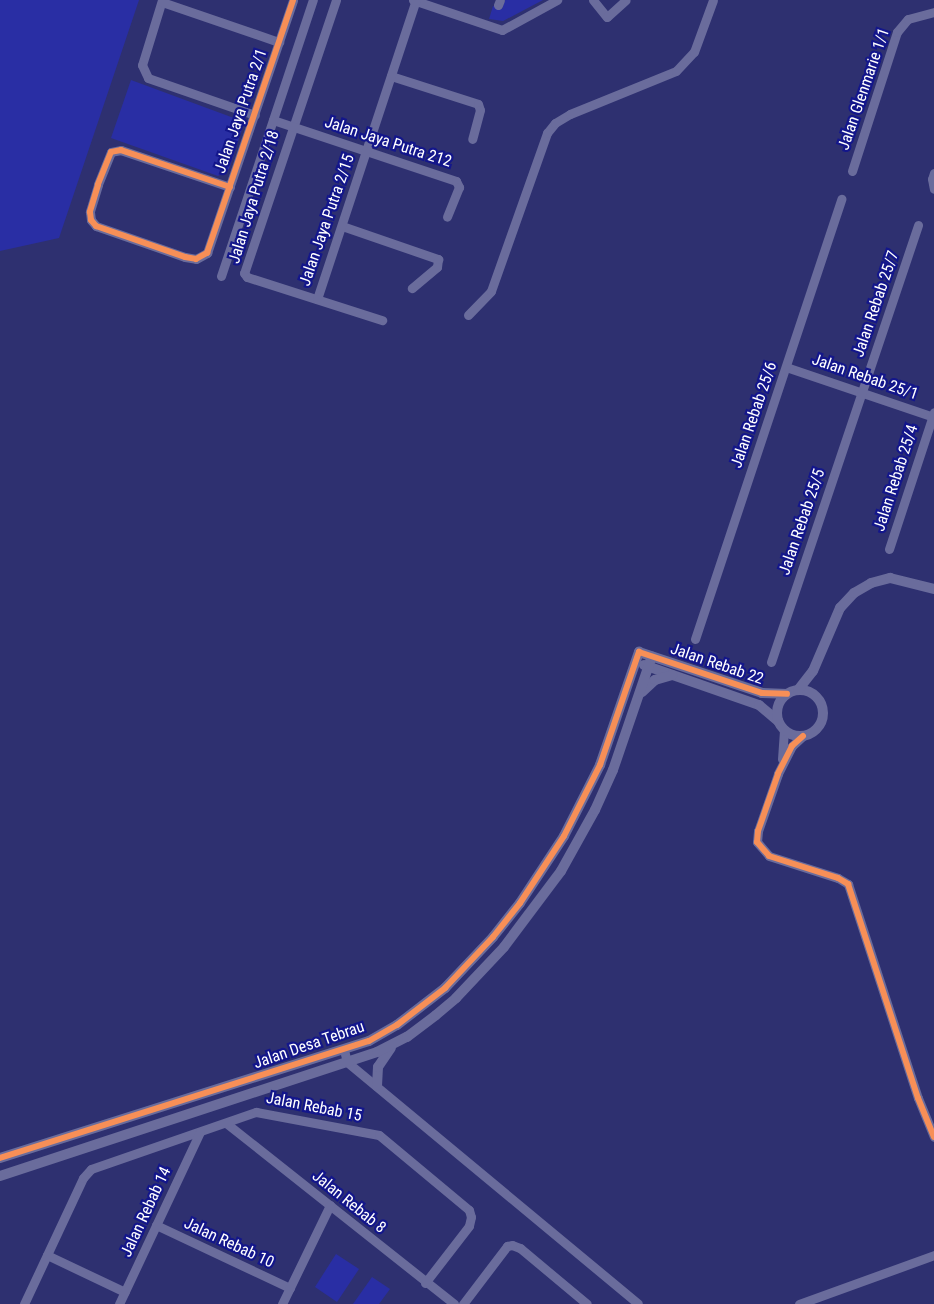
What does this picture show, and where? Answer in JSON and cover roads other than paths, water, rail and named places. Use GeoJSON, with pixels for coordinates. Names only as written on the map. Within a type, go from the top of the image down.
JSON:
{"type":"FeatureCollection","features":[{"type":"Feature","properties":{"kind":"street","name":"Jalan Jaya Putra 2/1"},"geometry":{"type":"LineString","coordinates":[[230,187],[121,150],[111,152],[90,212],[91,220],[96,226],[196,259],[207,253],[230,187],[255,115],[293,0]]}},
{"type":"Feature","properties":{"kind":"street"},"geometry":{"type":"LineString","coordinates":[[221,276],[314,0]]}},
{"type":"Feature","properties":{"kind":"street","name":"Jalan Jaya Putra 2/18"},"geometry":{"type":"LineString","coordinates":[[317,299],[247,277],[244,267],[336,0]]}},
{"type":"Feature","properties":{"kind":"street"},"geometry":{"type":"LineString","coordinates":[[415,0],[502,30],[557,0]]}},
{"type":"Feature","properties":{"kind":"street","name":"Jalan Jaya Putra 2/15"},"geometry":{"type":"LineString","coordinates":[[317,299],[415,0]]}},
{"type":"Feature","properties":{"kind":"street"},"geometry":{"type":"LineString","coordinates":[[593,0],[607,17],[626,0]]}},
{"type":"Feature","properties":{"kind":"street"},"geometry":{"type":"LineString","coordinates":[[468,315],[491,291],[547,133],[555,123],[570,114],[676,71],[694,52],[705,28],[713,0]]}},
{"type":"Feature","properties":{"kind":"street"},"geometry":{"type":"LineString","coordinates":[[255,115],[148,78],[143,72],[142,65],[162,1],[279,42]]}},
{"type":"Feature","properties":{"kind":"street","name":"Jalan Glenmarie 1/1"},"geometry":{"type":"LineString","coordinates":[[852,171],[897,32],[908,19],[934,12]]}},
{"type":"Feature","properties":{"kind":"street"},"geometry":{"type":"LineString","coordinates":[[391,76],[478,104],[480,110],[472,139]]}},
{"type":"Feature","properties":{"kind":"street","name":"Jalan Jaya Putra 212"},"geometry":{"type":"LineString","coordinates":[[273,120],[456,181],[459,187],[447,217]]}},
{"type":"Feature","properties":{"kind":"street"},"geometry":{"type":"LineString","coordinates":[[934,173],[932,179],[934,189]]}},
{"type":"Feature","properties":{"kind":"street","name":"Jalan Rebab 25/6"},"geometry":{"type":"LineString","coordinates":[[695,639],[841,199]]}},
{"type":"Feature","properties":{"kind":"street","name":"Jalan Rebab 25/7"},"geometry":{"type":"LineString","coordinates":[[862,391],[918,225]]}},
{"type":"Feature","properties":{"kind":"street"},"geometry":{"type":"LineString","coordinates":[[342,226],[438,259],[437,267],[412,288]]}},
{"type":"Feature","properties":{"kind":"street"},"geometry":{"type":"LineString","coordinates":[[317,299],[382,320]]}},
{"type":"Feature","properties":{"kind":"street","name":"Jalan Rebab 25/1"},"geometry":{"type":"LineString","coordinates":[[786,367],[934,415]]}},
{"type":"Feature","properties":{"kind":"street","name":"Jalan Rebab 25/5"},"geometry":{"type":"LineString","coordinates":[[771,662],[862,391]]}},
{"type":"Feature","properties":{"kind":"street","name":"Jalan Rebab 25/4"},"geometry":{"type":"LineString","coordinates":[[889,549],[934,415]]}},
{"type":"Feature","properties":{"kind":"street"},"geometry":{"type":"LineString","coordinates":[[798,690],[810,677],[840,608],[863,587],[890,578],[934,589]]}},
{"type":"Feature","properties":{"kind":"street"},"geometry":{"type":"LineString","coordinates":[[816,696],[820,656]]}},
{"type":"Feature","properties":{"kind":"street","name":"Jalan Rebab 22"},"geometry":{"type":"LineString","coordinates":[[638,657],[762,693],[787,694]]}},
{"type":"Feature","properties":{"kind":"street","name":"Jalan Desa Tebrau"},"geometry":{"type":"LineString","coordinates":[[0,1158],[344,1050],[385,1032],[445,988],[493,937],[549,862],[600,765],[638,657]]}},
{"type":"Feature","properties":{"kind":"street","name":"Jalan Rebab 22"},"geometry":{"type":"LineString","coordinates":[[650,661],[672,675],[759,705],[771,712],[781,725]]}},
{"type":"Feature","properties":{"kind":"street","name":"Jalan Desa Tebrau"},"geometry":{"type":"LineString","coordinates":[[0,1176],[394,1045],[456,998],[532,913],[561,871],[595,810],[613,770],[650,661]]}},
{"type":"Feature","properties":{"kind":"street"},"geometry":{"type":"LineString","coordinates":[[637,699],[650,683],[672,675]]}},
{"type":"Feature","properties":{"kind":"street"},"geometry":{"type":"LineString","coordinates":[[778,774],[784,745],[779,703],[787,694],[798,690],[807,691],[816,696],[822,705],[822,720],[816,729],[803,736],[792,746],[778,774],[758,831],[759,847],[769,856],[838,878],[848,884],[918,1098],[934,1137]]}},
{"type":"Feature","properties":{"kind":"street"},"geometry":{"type":"LineString","coordinates":[[781,725],[792,735],[803,736]]}},
{"type":"Feature","properties":{"kind":"street"},"geometry":{"type":"LineString","coordinates":[[377,1086],[378,1067],[394,1045]]}},
{"type":"Feature","properties":{"kind":"street"},"geometry":{"type":"LineString","coordinates":[[344,1050],[347,1062],[638,1304]]}},
{"type":"Feature","properties":{"kind":"street","name":"Jalan Rebab 15"},"geometry":{"type":"LineString","coordinates":[[24,1304],[83,1178],[91,1169],[137,1151],[226,1124],[256,1112],[380,1135],[469,1210],[471,1217],[469,1226],[425,1282]]}},
{"type":"Feature","properties":{"kind":"street","name":"Jalan Rebab 8"},"geometry":{"type":"LineString","coordinates":[[226,1124],[425,1282],[440,1300],[454,1304]]}},
{"type":"Feature","properties":{"kind":"street","name":"Jalan Rebab 14"},"geometry":{"type":"LineString","coordinates":[[119,1304],[200,1132]]}},
{"type":"Feature","properties":{"kind":"street"},"geometry":{"type":"LineString","coordinates":[[282,1304],[330,1205]]}},
{"type":"Feature","properties":{"kind":"street","name":"Jalan Rebab 10"},"geometry":{"type":"LineString","coordinates":[[156,1225],[290,1288]]}},
{"type":"Feature","properties":{"kind":"street"},"geometry":{"type":"LineString","coordinates":[[463,1304],[507,1246],[520,1248],[586,1304]]}},
{"type":"Feature","properties":{"kind":"street"},"geometry":{"type":"LineString","coordinates":[[46,1255],[125,1292]]}},
{"type":"Feature","properties":{"kind":"street"},"geometry":{"type":"LineString","coordinates":[[799,1304],[934,1255]]}}]}
